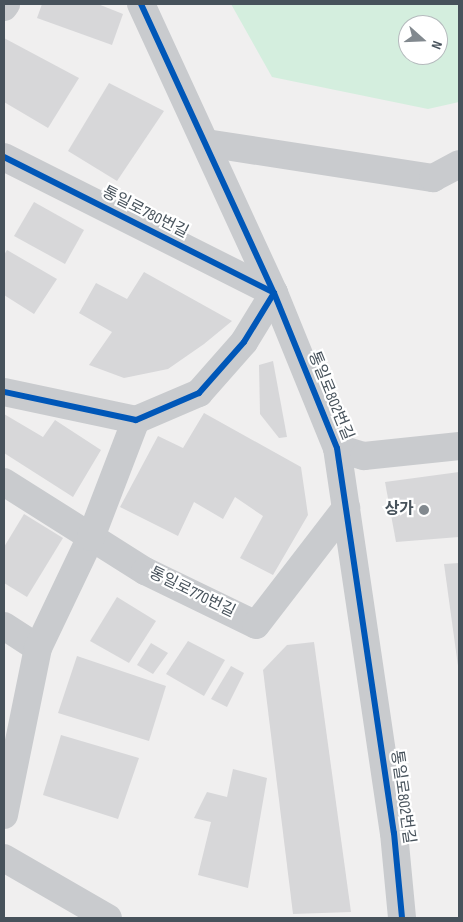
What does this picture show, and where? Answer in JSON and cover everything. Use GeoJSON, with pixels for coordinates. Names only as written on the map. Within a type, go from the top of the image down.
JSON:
{"type":"FeatureCollection","features":[{"type":"Feature","properties":{"kind":"street","name":"통일로802번길"},"geometry":{"type":"LineString","coordinates":[[142,4],[274,292],[337,448],[394,833],[402,918]]}},
{"type":"Feature","properties":{"kind":"street"},"geometry":{"type":"LineString","coordinates":[[206,143],[433,178],[459,164]]}},
{"type":"Feature","properties":{"kind":"street","name":"통일로780번길"},"geometry":{"type":"LineString","coordinates":[[4,157],[274,292]]}},
{"type":"Feature","properties":{"kind":"street"},"geometry":{"type":"LineString","coordinates":[[4,392],[136,420],[199,393],[244,342],[274,292]]}},
{"type":"Feature","properties":{"kind":"street"},"geometry":{"type":"LineString","coordinates":[[4,815],[38,648],[91,537],[136,420]]}},
{"type":"Feature","properties":{"kind":"street"},"geometry":{"type":"LineString","coordinates":[[337,448],[364,456],[459,446]]}},
{"type":"Feature","properties":{"kind":"street","name":"통일로770번길"},"geometry":{"type":"LineString","coordinates":[[4,482],[145,571],[256,625],[346,508]]}},
{"type":"Feature","properties":{"kind":"street"},"geometry":{"type":"LineString","coordinates":[[4,626],[38,648]]}},
{"type":"Feature","properties":{"kind":"street"},"geometry":{"type":"LineString","coordinates":[[4,858],[108,918]]}},
{"type":"Feature","properties":{"kind":"green space"},"geometry":{"type":"Polygon","coordinates":[[[231,4],[459,4],[459,102],[428,109],[272,77],[231,4]]]}},
{"type":"Feature","properties":{"kind":"building"},"geometry":{"type":"Polygon","coordinates":[[[42,4],[98,4],[123,14],[112,45],[37,18],[42,4]]]}},
{"type":"Feature","properties":{"kind":"building"},"geometry":{"type":"Polygon","coordinates":[[[4,38],[79,78],[48,128],[4,102],[4,38]]]}},
{"type":"Feature","properties":{"kind":"building"},"geometry":{"type":"Polygon","coordinates":[[[109,83],[164,111],[117,181],[68,151],[109,83]]]}},
{"type":"Feature","properties":{"kind":"building"},"geometry":{"type":"Polygon","coordinates":[[[34,202],[84,230],[65,264],[14,236],[34,202]]]}},
{"type":"Feature","properties":{"kind":"building"},"geometry":{"type":"Polygon","coordinates":[[[7,250],[57,279],[34,314],[4,295],[4,255],[7,250]]]}},
{"type":"Feature","properties":{"kind":"building"},"geometry":{"type":"Polygon","coordinates":[[[144,272],[232,321],[204,344],[168,369],[124,378],[89,365],[112,332],[79,313],[96,283],[127,299],[144,272]]]}},
{"type":"Feature","properties":{"kind":"building"},"geometry":{"type":"Polygon","coordinates":[[[273,361],[287,437],[279,438],[260,414],[259,365],[273,361]]]}},
{"type":"Feature","properties":{"kind":"building"},"geometry":{"type":"Polygon","coordinates":[[[204,413],[301,467],[308,515],[273,575],[240,558],[263,516],[235,497],[223,519],[194,502],[178,536],[120,507],[158,436],[183,448],[204,413]]]}},
{"type":"Feature","properties":{"kind":"building"},"geometry":{"type":"Polygon","coordinates":[[[4,414],[43,437],[55,420],[101,450],[73,497],[4,453],[4,414]]]}},
{"type":"Feature","properties":{"kind":"building","name":"상가"},"geometry":{"type":"Polygon","coordinates":[[[459,472],[459,537],[396,542],[385,482],[459,472]]]}},
{"type":"Feature","properties":{"kind":"building"},"geometry":{"type":"Polygon","coordinates":[[[24,514],[63,538],[27,597],[4,583],[4,547],[24,514]]]}},
{"type":"Feature","properties":{"kind":"building"},"geometry":{"type":"Polygon","coordinates":[[[459,563],[459,665],[458,666],[444,564],[459,563]]]}},
{"type":"Feature","properties":{"kind":"building"},"geometry":{"type":"Polygon","coordinates":[[[117,597],[156,621],[129,663],[90,641],[117,597]]]}},
{"type":"Feature","properties":{"kind":"building"},"geometry":{"type":"Polygon","coordinates":[[[188,641],[225,660],[204,696],[166,674],[188,641]]]}},
{"type":"Feature","properties":{"kind":"building"},"geometry":{"type":"Polygon","coordinates":[[[314,642],[351,912],[293,914],[263,670],[287,645],[314,642]]]}},
{"type":"Feature","properties":{"kind":"building"},"geometry":{"type":"Polygon","coordinates":[[[151,643],[168,653],[153,674],[137,665],[151,643]]]}},
{"type":"Feature","properties":{"kind":"building"},"geometry":{"type":"Polygon","coordinates":[[[77,656],[166,686],[149,741],[58,713],[77,656]]]}},
{"type":"Feature","properties":{"kind":"building"},"geometry":{"type":"Polygon","coordinates":[[[231,666],[244,673],[227,707],[211,699],[231,666]]]}},
{"type":"Feature","properties":{"kind":"building"},"geometry":{"type":"Polygon","coordinates":[[[61,735],[139,758],[118,819],[43,795],[61,735]]]}},
{"type":"Feature","properties":{"kind":"building"},"geometry":{"type":"Polygon","coordinates":[[[233,769],[267,778],[248,888],[198,875],[211,822],[194,818],[207,792],[227,797],[233,769]]]}},
{"type":"Feature","properties":{"kind":"cycle path"},"geometry":{"type":"LineString","coordinates":[[141,4],[274,293],[337,448],[394,833],[402,918]]}},
{"type":"Feature","properties":{"kind":"cycle path"},"geometry":{"type":"LineString","coordinates":[[4,157],[274,293],[244,342],[199,393],[136,420],[4,392]]}},
{"type":"Feature","properties":{"kind":"place","name":"상가"},"geometry":{"type":"Point","coordinates":[424,510]}}]}
